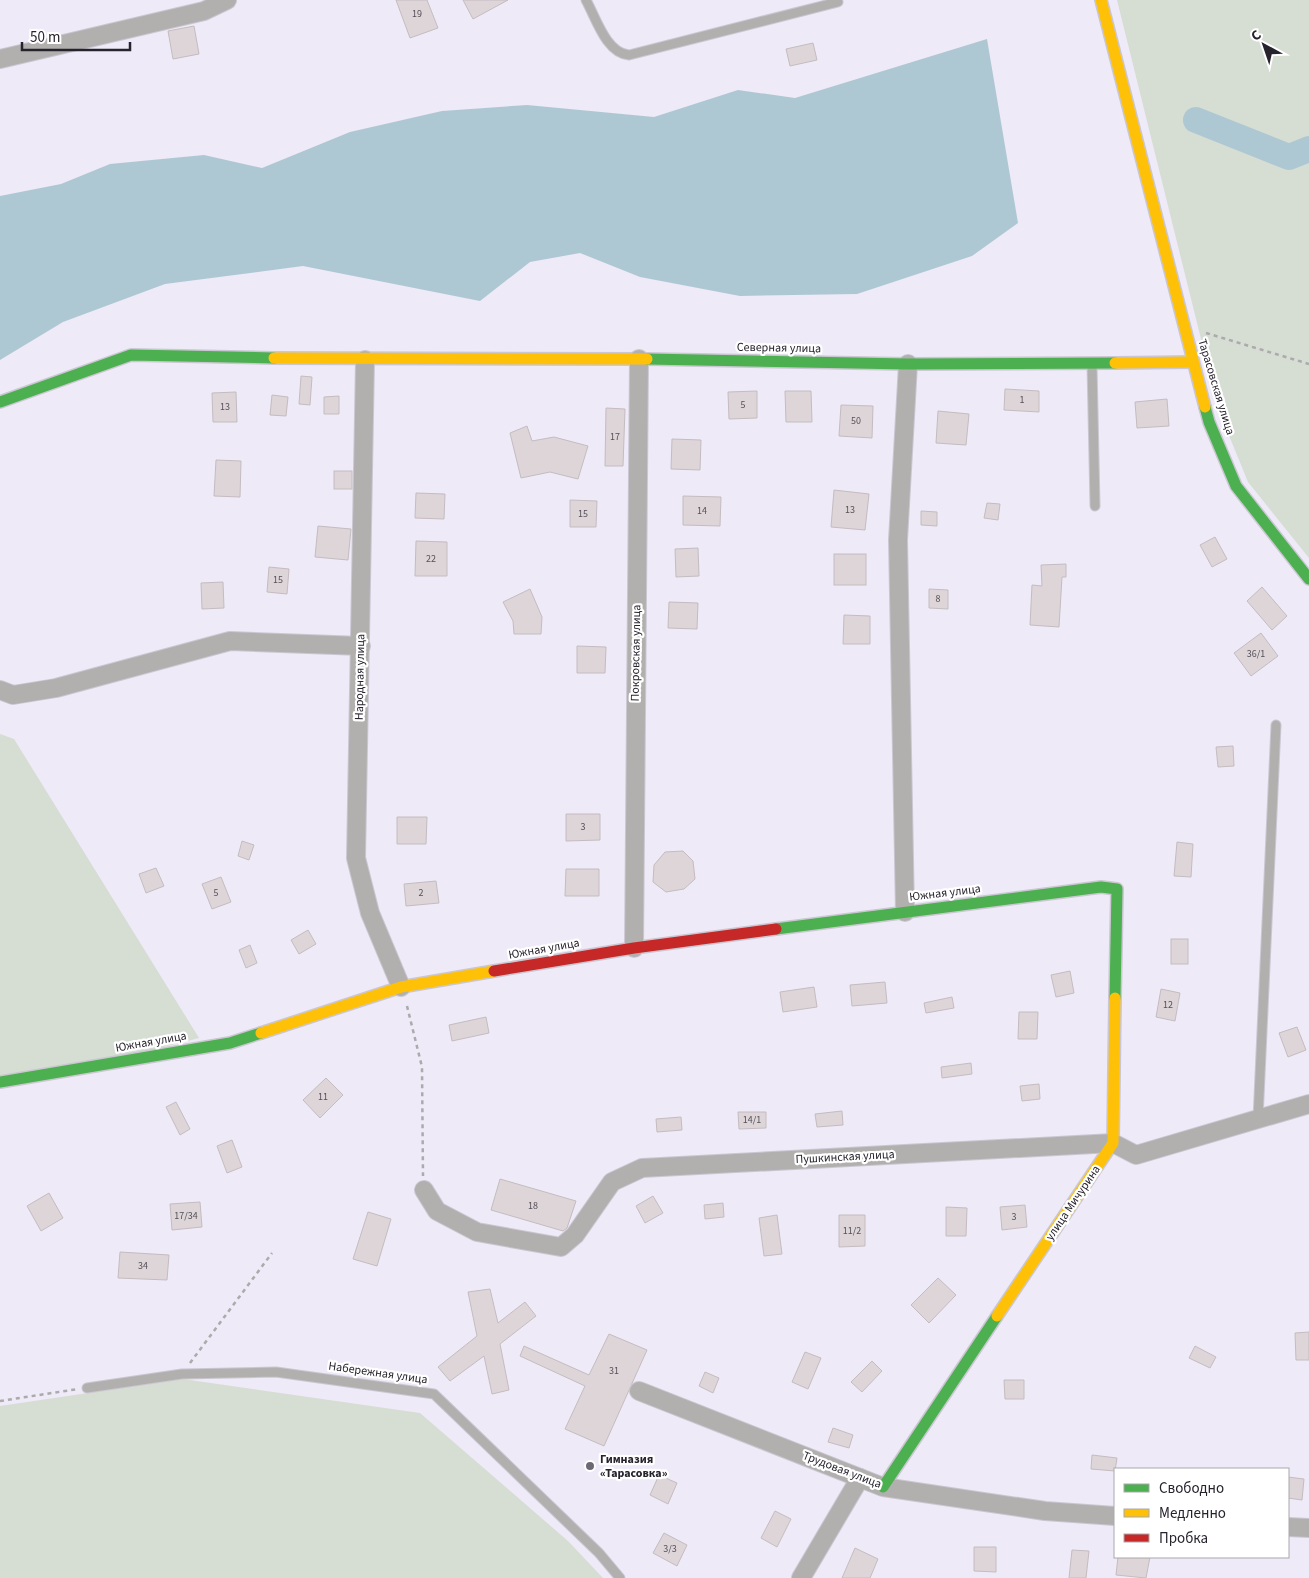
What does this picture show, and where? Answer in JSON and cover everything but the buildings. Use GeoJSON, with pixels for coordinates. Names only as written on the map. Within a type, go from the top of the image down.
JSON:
{"type":"FeatureCollection","features":[{"type":"Feature","properties":{"kind":"street"},"geometry":{"type":"LineString","coordinates":[[0,59],[204,11],[227,0]]}},
{"type":"Feature","properties":{"kind":"street","name":"Тарасовская улица"},"geometry":{"type":"LineString","coordinates":[[1101,0],[1192,362],[1209,422],[1236,486],[1309,579]]}},
{"type":"Feature","properties":{"kind":"street","name":"Северная улица"},"geometry":{"type":"LineString","coordinates":[[0,402],[131,355],[365,360],[639,359],[908,364],[1192,362]]}},
{"type":"Feature","properties":{"kind":"street","name":"Покровская улица"},"geometry":{"type":"LineString","coordinates":[[634,948],[639,359]]}},
{"type":"Feature","properties":{"kind":"street","name":"Народная улица"},"geometry":{"type":"LineString","coordinates":[[365,360],[356,858],[370,913],[401,986]]}},
{"type":"Feature","properties":{"kind":"street"},"geometry":{"type":"LineString","coordinates":[[905,912],[898,540],[908,364]]}},
{"type":"Feature","properties":{"kind":"street"},"geometry":{"type":"LineString","coordinates":[[0,690],[13,695],[56,688],[230,641],[361,646]]}},
{"type":"Feature","properties":{"kind":"street","name":"Южная улица"},"geometry":{"type":"LineString","coordinates":[[0,1082],[230,1042],[401,986],[634,948],[1101,887],[1117,888],[1113,1143]]}},
{"type":"Feature","properties":{"kind":"street"},"geometry":{"type":"LineString","coordinates":[[1113,1143],[1136,1155],[1309,1104]]}},
{"type":"Feature","properties":{"kind":"street","name":"Пушкинская улица"},"geometry":{"type":"LineString","coordinates":[[424,1190],[437,1211],[477,1232],[561,1246],[575,1235],[612,1182],[642,1168],[1113,1143]]}},
{"type":"Feature","properties":{"kind":"street","name":"улица Мичурина"},"geometry":{"type":"LineString","coordinates":[[883,1487],[1113,1143]]}},
{"type":"Feature","properties":{"kind":"street","name":"Трудовая улица"},"geometry":{"type":"LineString","coordinates":[[639,1391],[883,1487],[1045,1511],[1114,1516]]}},
{"type":"Feature","properties":{"kind":"street"},"geometry":{"type":"LineString","coordinates":[[801,1578],[860,1478]]}},
{"type":"Feature","properties":{"kind":"street"},"geometry":{"type":"LineString","coordinates":[[1289,1527],[1309,1528]]}},
{"type":"Feature","properties":{"kind":"lane"},"geometry":{"type":"LineString","coordinates":[[586,0],[612,46],[620,54],[629,55],[838,2]]}},
{"type":"Feature","properties":{"kind":"lane"},"geometry":{"type":"LineString","coordinates":[[1092,362],[1096,506]]}},
{"type":"Feature","properties":{"kind":"lane"},"geometry":{"type":"LineString","coordinates":[[1258,1119],[1276,725]]}},
{"type":"Feature","properties":{"kind":"lane","name":"Набережная улица"},"geometry":{"type":"LineString","coordinates":[[87,1388],[182,1374],[276,1372],[434,1394],[599,1553],[620,1578]]}},
{"type":"Feature","properties":{"kind":"path"},"geometry":{"type":"LineString","coordinates":[[1183,326],[1309,364]]}},
{"type":"Feature","properties":{"kind":"path"},"geometry":{"type":"LineString","coordinates":[[401,986],[415,1033],[422,1067],[424,1190]]}},
{"type":"Feature","properties":{"kind":"path"},"geometry":{"type":"LineString","coordinates":[[182,1374],[272,1253]]}},
{"type":"Feature","properties":{"kind":"path"},"geometry":{"type":"LineString","coordinates":[[0,1401],[87,1388]]}},
{"type":"Feature","properties":{"kind":"shaded area"},"geometry":{"type":"Polygon","coordinates":[[[1117,0],[1309,0],[1309,558],[1248,482],[1228,433],[1225,399],[1201,339],[1117,0]]]}},
{"type":"Feature","properties":{"kind":"shaded area"},"geometry":{"type":"Polygon","coordinates":[[[0,734],[14,739],[199,1038],[0,1089],[0,734]]]}},
{"type":"Feature","properties":{"kind":"shaded area"},"geometry":{"type":"Polygon","coordinates":[[[183,1379],[420,1413],[568,1541],[603,1578],[0,1578],[0,1406],[183,1379]]]}},
{"type":"Feature","properties":{"kind":"water"},"geometry":{"type":"Polygon","coordinates":[[[987,39],[1018,223],[972,256],[857,294],[740,296],[640,277],[580,253],[530,262],[480,301],[303,266],[165,284],[63,322],[0,360],[0,196],[61,184],[110,164],[204,155],[262,168],[350,132],[442,111],[527,105],[654,117],[738,90],[795,98],[987,39]]]}},
{"type":"Feature","properties":{"kind":"waterway"},"geometry":{"type":"LineString","coordinates":[[1196,120],[1289,157],[1309,149]]}},
{"type":"Feature","properties":{"kind":"traffic: fast"},"geometry":{"type":"LineString","coordinates":[[0,402],[131,355],[274,358]]}},
{"type":"Feature","properties":{"kind":"traffic: fast"},"geometry":{"type":"LineString","coordinates":[[647,359],[908,364],[1115,363]]}},
{"type":"Feature","properties":{"kind":"traffic: fast"},"geometry":{"type":"LineString","coordinates":[[1205,407],[1209,422],[1236,486],[1309,579]]}},
{"type":"Feature","properties":{"kind":"traffic: fast"},"geometry":{"type":"LineString","coordinates":[[776,929],[1101,887],[1117,889],[1115,998]]}},
{"type":"Feature","properties":{"kind":"traffic: fast"},"geometry":{"type":"LineString","coordinates":[[0,1082],[230,1043],[261,1033]]}},
{"type":"Feature","properties":{"kind":"traffic: fast"},"geometry":{"type":"LineString","coordinates":[[883,1487],[997,1316]]}},
{"type":"Feature","properties":{"kind":"traffic: slow"},"geometry":{"type":"LineString","coordinates":[[1101,0],[1205,407]]}},
{"type":"Feature","properties":{"kind":"traffic: slow"},"geometry":{"type":"LineString","coordinates":[[274,358],[647,359]]}},
{"type":"Feature","properties":{"kind":"traffic: slow"},"geometry":{"type":"LineString","coordinates":[[1115,363],[1193,362]]}},
{"type":"Feature","properties":{"kind":"traffic: slow"},"geometry":{"type":"LineString","coordinates":[[261,1033],[401,987],[494,971]]}},
{"type":"Feature","properties":{"kind":"traffic: slow"},"geometry":{"type":"LineString","coordinates":[[997,1316],[1113,1143],[1115,998]]}},
{"type":"Feature","properties":{"kind":"traffic: jam"},"geometry":{"type":"LineString","coordinates":[[494,971],[634,948],[776,929]]}},
{"type":"Feature","properties":{"kind":"place","name":"Гимназия «Тарасовка»"},"geometry":{"type":"Point","coordinates":[590,1466]}}]}
